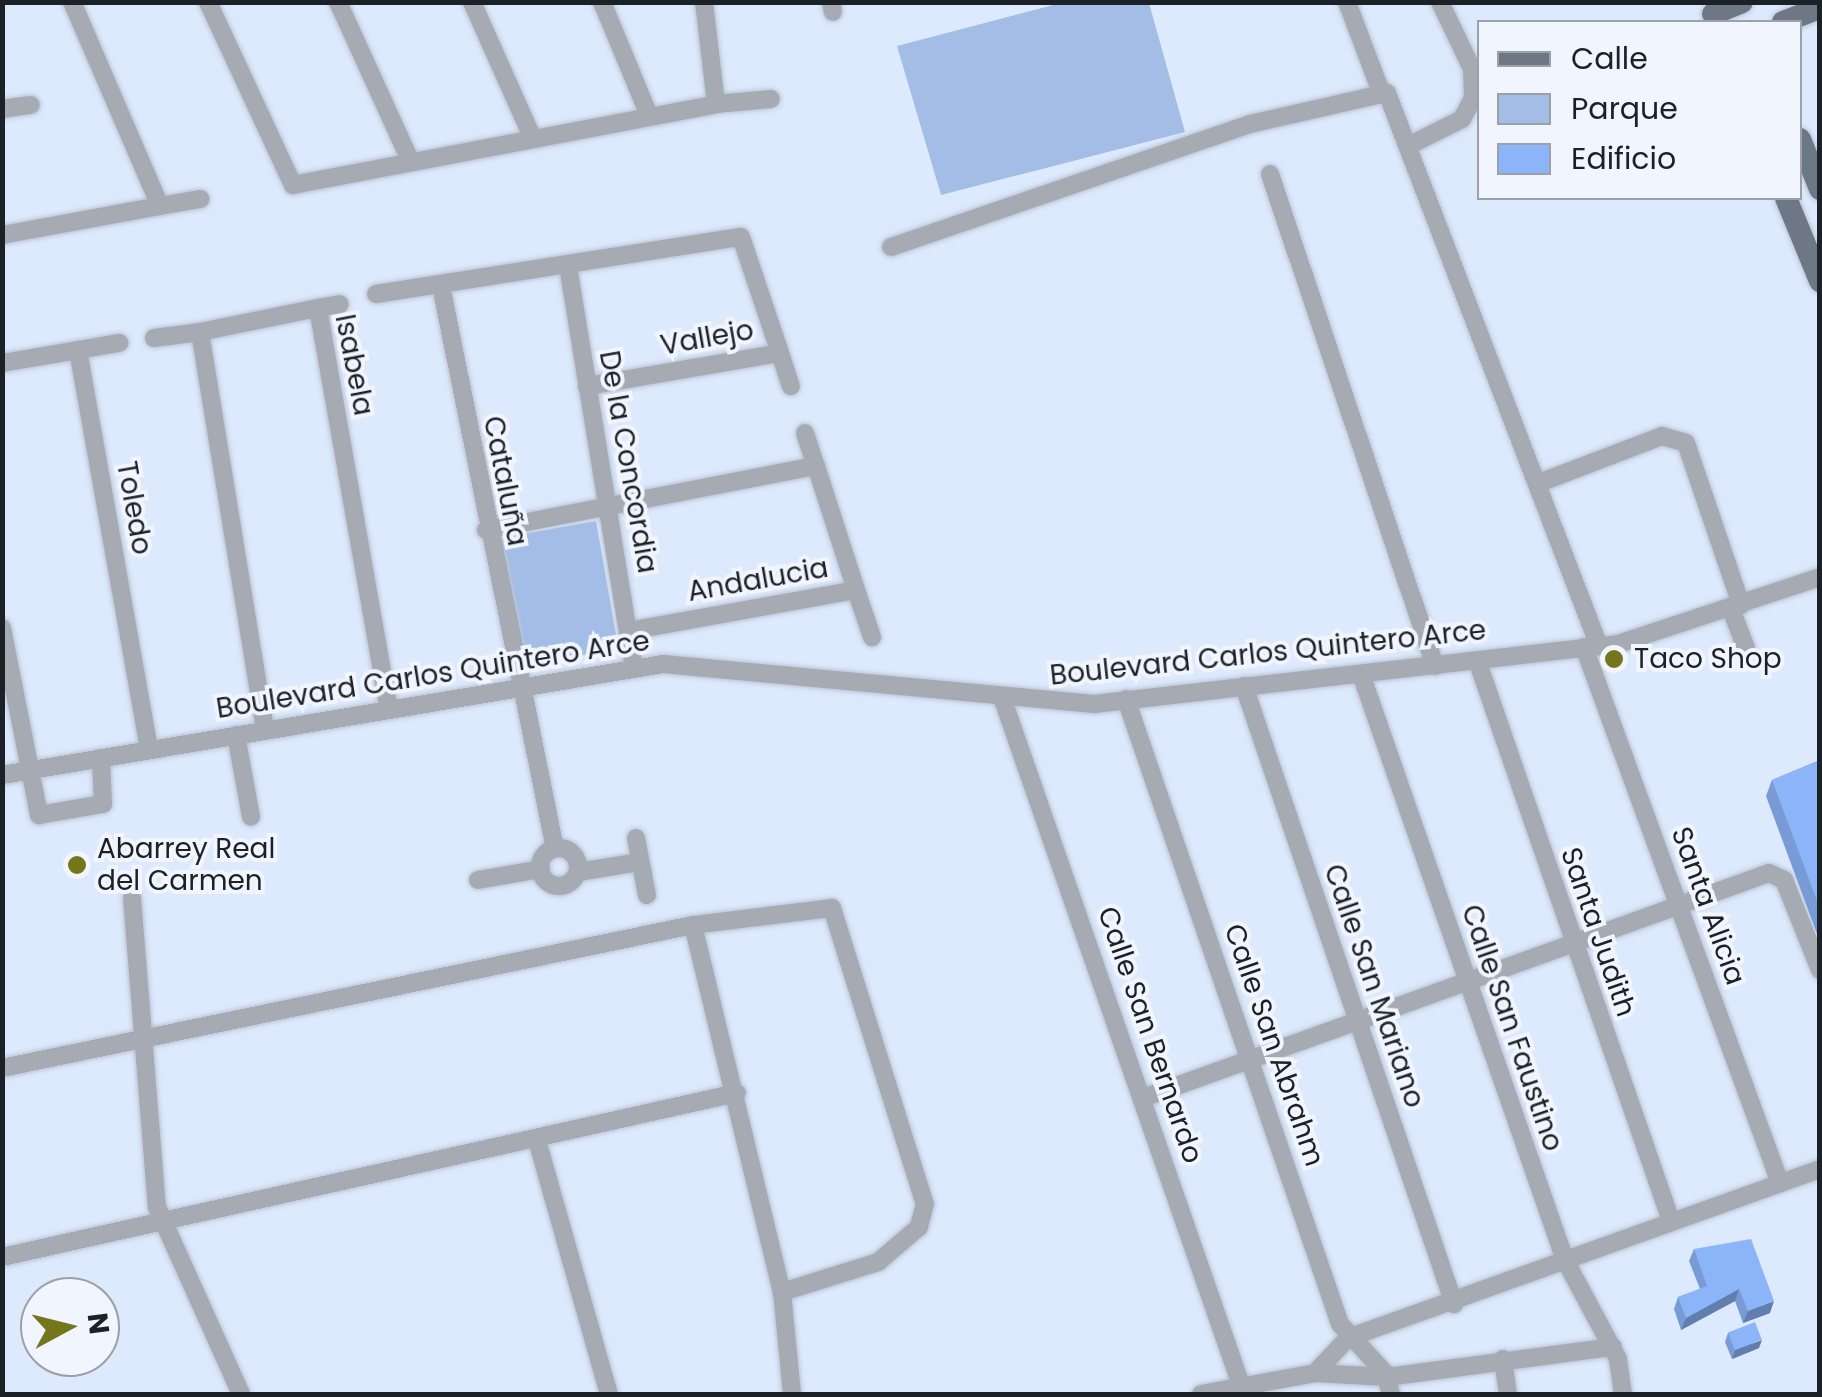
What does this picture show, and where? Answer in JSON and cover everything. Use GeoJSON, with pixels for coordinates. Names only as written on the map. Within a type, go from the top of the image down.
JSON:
{"type":"FeatureCollection","features":[{"type":"Feature","properties":{"kind":"main road"},"geometry":{"type":"LineString","coordinates":[[1713,13],[1744,2]]}},
{"type":"Feature","properties":{"kind":"main road"},"geometry":{"type":"LineString","coordinates":[[1788,20],[1820,8]]}},
{"type":"Feature","properties":{"kind":"main road"},"geometry":{"type":"LineString","coordinates":[[1802,143],[1820,189]]}},
{"type":"Feature","properties":{"kind":"main road"},"geometry":{"type":"LineString","coordinates":[[1787,200],[1820,281]]}},
{"type":"Feature","properties":{"kind":"street"},"geometry":{"type":"LineString","coordinates":[[72,2],[160,206]]}},
{"type":"Feature","properties":{"kind":"street"},"geometry":{"type":"LineString","coordinates":[[208,2],[289,184],[648,112],[771,99]]}},
{"type":"Feature","properties":{"kind":"street"},"geometry":{"type":"LineString","coordinates":[[338,2],[411,162]]}},
{"type":"Feature","properties":{"kind":"street"},"geometry":{"type":"LineString","coordinates":[[472,2],[532,137]]}},
{"type":"Feature","properties":{"kind":"street"},"geometry":{"type":"LineString","coordinates":[[602,2],[648,112]]}},
{"type":"Feature","properties":{"kind":"street"},"geometry":{"type":"LineString","coordinates":[[704,2],[716,104]]}},
{"type":"Feature","properties":{"kind":"street","name":"Santa Alicia"},"geometry":{"type":"LineString","coordinates":[[1347,2],[1380,92],[1392,96],[1412,144],[1538,483],[1678,904],[1780,1183]]}},
{"type":"Feature","properties":{"kind":"street"},"geometry":{"type":"LineString","coordinates":[[1412,144],[1462,119],[1473,98],[1472,69],[1440,2]]}},
{"type":"Feature","properties":{"kind":"street"},"geometry":{"type":"LineString","coordinates":[[891,247],[1250,124],[1380,92]]}},
{"type":"Feature","properties":{"kind":"street"},"geometry":{"type":"LineString","coordinates":[[2,110],[32,105]]}},
{"type":"Feature","properties":{"kind":"street"},"geometry":{"type":"LineString","coordinates":[[1270,174],[1436,666]]}},
{"type":"Feature","properties":{"kind":"street"},"geometry":{"type":"LineString","coordinates":[[2,235],[200,199]]}},
{"type":"Feature","properties":{"kind":"street","name":"Vallejo"},"geometry":{"type":"LineString","coordinates":[[568,266],[741,237],[780,353],[586,386]]}},
{"type":"Feature","properties":{"kind":"street"},"geometry":{"type":"LineString","coordinates":[[376,294],[568,266]]}},
{"type":"Feature","properties":{"kind":"street","name":"De la Concordia"},"geometry":{"type":"LineString","coordinates":[[568,266],[634,667]]}},
{"type":"Feature","properties":{"kind":"street","name":"Cataluña"},"geometry":{"type":"LineString","coordinates":[[441,286],[516,686],[555,849]]}},
{"type":"Feature","properties":{"kind":"street"},"geometry":{"type":"LineString","coordinates":[[318,308],[340,304]]}},
{"type":"Feature","properties":{"kind":"street","name":"Isabela"},"geometry":{"type":"LineString","coordinates":[[154,338],[318,308],[388,709]]}},
{"type":"Feature","properties":{"kind":"street"},"geometry":{"type":"LineString","coordinates":[[200,332],[266,729]]}},
{"type":"Feature","properties":{"kind":"street"},"geometry":{"type":"LineString","coordinates":[[2,362],[120,343]]}},
{"type":"Feature","properties":{"kind":"street","name":"Toledo"},"geometry":{"type":"LineString","coordinates":[[78,350],[149,750]]}},
{"type":"Feature","properties":{"kind":"street"},"geometry":{"type":"LineString","coordinates":[[780,353],[791,386]]}},
{"type":"Feature","properties":{"kind":"street","name":"Andalucia"},"geometry":{"type":"LineString","coordinates":[[628,631],[856,590],[805,432]]}},
{"type":"Feature","properties":{"kind":"street"},"geometry":{"type":"LineString","coordinates":[[1538,483],[1662,436],[1686,443],[1746,648]]}},
{"type":"Feature","properties":{"kind":"street"},"geometry":{"type":"LineString","coordinates":[[486,530],[816,466]]}},
{"type":"Feature","properties":{"kind":"street","name":"Boulevard Carlos Quintero Arce"},"geometry":{"type":"LineString","coordinates":[[2,775],[634,667],[703,664],[1003,700],[1126,699],[1436,666],[1592,647],[1736,607],[1820,578]]}},
{"type":"Feature","properties":{"kind":"street"},"geometry":{"type":"LineString","coordinates":[[856,590],[872,637]]}},
{"type":"Feature","properties":{"kind":"street"},"geometry":{"type":"LineString","coordinates":[[2,628],[25,769],[39,815],[52,818],[103,804],[101,758]]}},
{"type":"Feature","properties":{"kind":"street","name":"Santa Judith"},"geometry":{"type":"LineString","coordinates":[[1477,660],[1570,941],[1670,1222]]}},
{"type":"Feature","properties":{"kind":"street","name":"Calle San Faustino"},"geometry":{"type":"LineString","coordinates":[[1360,674],[1564,1260],[1612,1348],[1623,1394]]}},
{"type":"Feature","properties":{"kind":"street","name":"Calle San Mariano"},"geometry":{"type":"LineString","coordinates":[[1244,686],[1454,1304]]}},
{"type":"Feature","properties":{"kind":"street","name":"Calle San Abrahm"},"geometry":{"type":"LineString","coordinates":[[1126,699],[1348,1338],[1389,1386]]}},
{"type":"Feature","properties":{"kind":"street","name":"Calle San Bernardo"},"geometry":{"type":"LineString","coordinates":[[1003,700],[1242,1388]]}},
{"type":"Feature","properties":{"kind":"street"},"geometry":{"type":"LineString","coordinates":[[236,735],[251,817]]}},
{"type":"Feature","properties":{"kind":"street"},"geometry":{"type":"LineString","coordinates":[[636,838],[647,896]]}},
{"type":"Feature","properties":{"kind":"street"},"geometry":{"type":"LineString","coordinates":[[478,880],[541,869],[555,849],[573,854],[578,872]]}},
{"type":"Feature","properties":{"kind":"street"},"geometry":{"type":"LineString","coordinates":[[541,869],[558,886],[578,872],[640,862]]}},
{"type":"Feature","properties":{"kind":"street"},"geometry":{"type":"LineString","coordinates":[[1144,1098],[1570,941],[1778,874],[1820,970]]}},
{"type":"Feature","properties":{"kind":"street"},"geometry":{"type":"LineString","coordinates":[[132,898],[160,1220],[241,1394]]}},
{"type":"Feature","properties":{"kind":"street"},"geometry":{"type":"LineString","coordinates":[[2,1068],[694,925],[832,908],[922,1179],[920,1227],[905,1245],[782,1292]]}},
{"type":"Feature","properties":{"kind":"street"},"geometry":{"type":"LineString","coordinates":[[694,925],[782,1292],[782,1369],[792,1394]]}},
{"type":"Feature","properties":{"kind":"street"},"geometry":{"type":"LineString","coordinates":[[2,1256],[737,1093]]}},
{"type":"Feature","properties":{"kind":"street"},"geometry":{"type":"LineString","coordinates":[[537,1140],[608,1394]]}},
{"type":"Feature","properties":{"kind":"street"},"geometry":{"type":"LineString","coordinates":[[1201,1394],[1273,1388],[1316,1373],[1348,1338],[1454,1304],[1564,1260],[1820,1169]]}},
{"type":"Feature","properties":{"kind":"street"},"geometry":{"type":"LineString","coordinates":[[1316,1373],[1389,1386],[1503,1359],[1612,1348]]}},
{"type":"Feature","properties":{"kind":"street"},"geometry":{"type":"LineString","coordinates":[[1503,1359],[1508,1394]]}},
{"type":"Feature","properties":{"kind":"green space"},"geometry":{"type":"Polygon","coordinates":[[[1061,3],[1149,3],[1185,132],[941,195],[897,46],[1061,3]]]}},
{"type":"Feature","properties":{"kind":"green space"},"geometry":{"type":"Polygon","coordinates":[[[596,521],[619,649],[516,667],[494,539],[596,521]]]}},
{"type":"Feature","properties":{"kind":"building"},"geometry":{"type":"Polygon","coordinates":[[[1820,760],[1820,909],[1772,780],[1820,760]]]}},
{"type":"Feature","properties":{"kind":"building"},"geometry":{"type":"Polygon","coordinates":[[[1751,1239],[1774,1301],[1748,1311],[1739,1289],[1686,1318],[1678,1297],[1707,1286],[1694,1249],[1751,1239]]]}},
{"type":"Feature","properties":{"kind":"building"},"geometry":{"type":"Polygon","coordinates":[[[1755,1322],[1762,1340],[1735,1350],[1728,1332],[1755,1322]]]}},
{"type":"Feature","properties":{"kind":"place","name":"Taco Shop"},"geometry":{"type":"Point","coordinates":[1614,659]}},
{"type":"Feature","properties":{"kind":"place","name":"Abarrey Real del Carmen"},"geometry":{"type":"Point","coordinates":[77,865]}}]}
